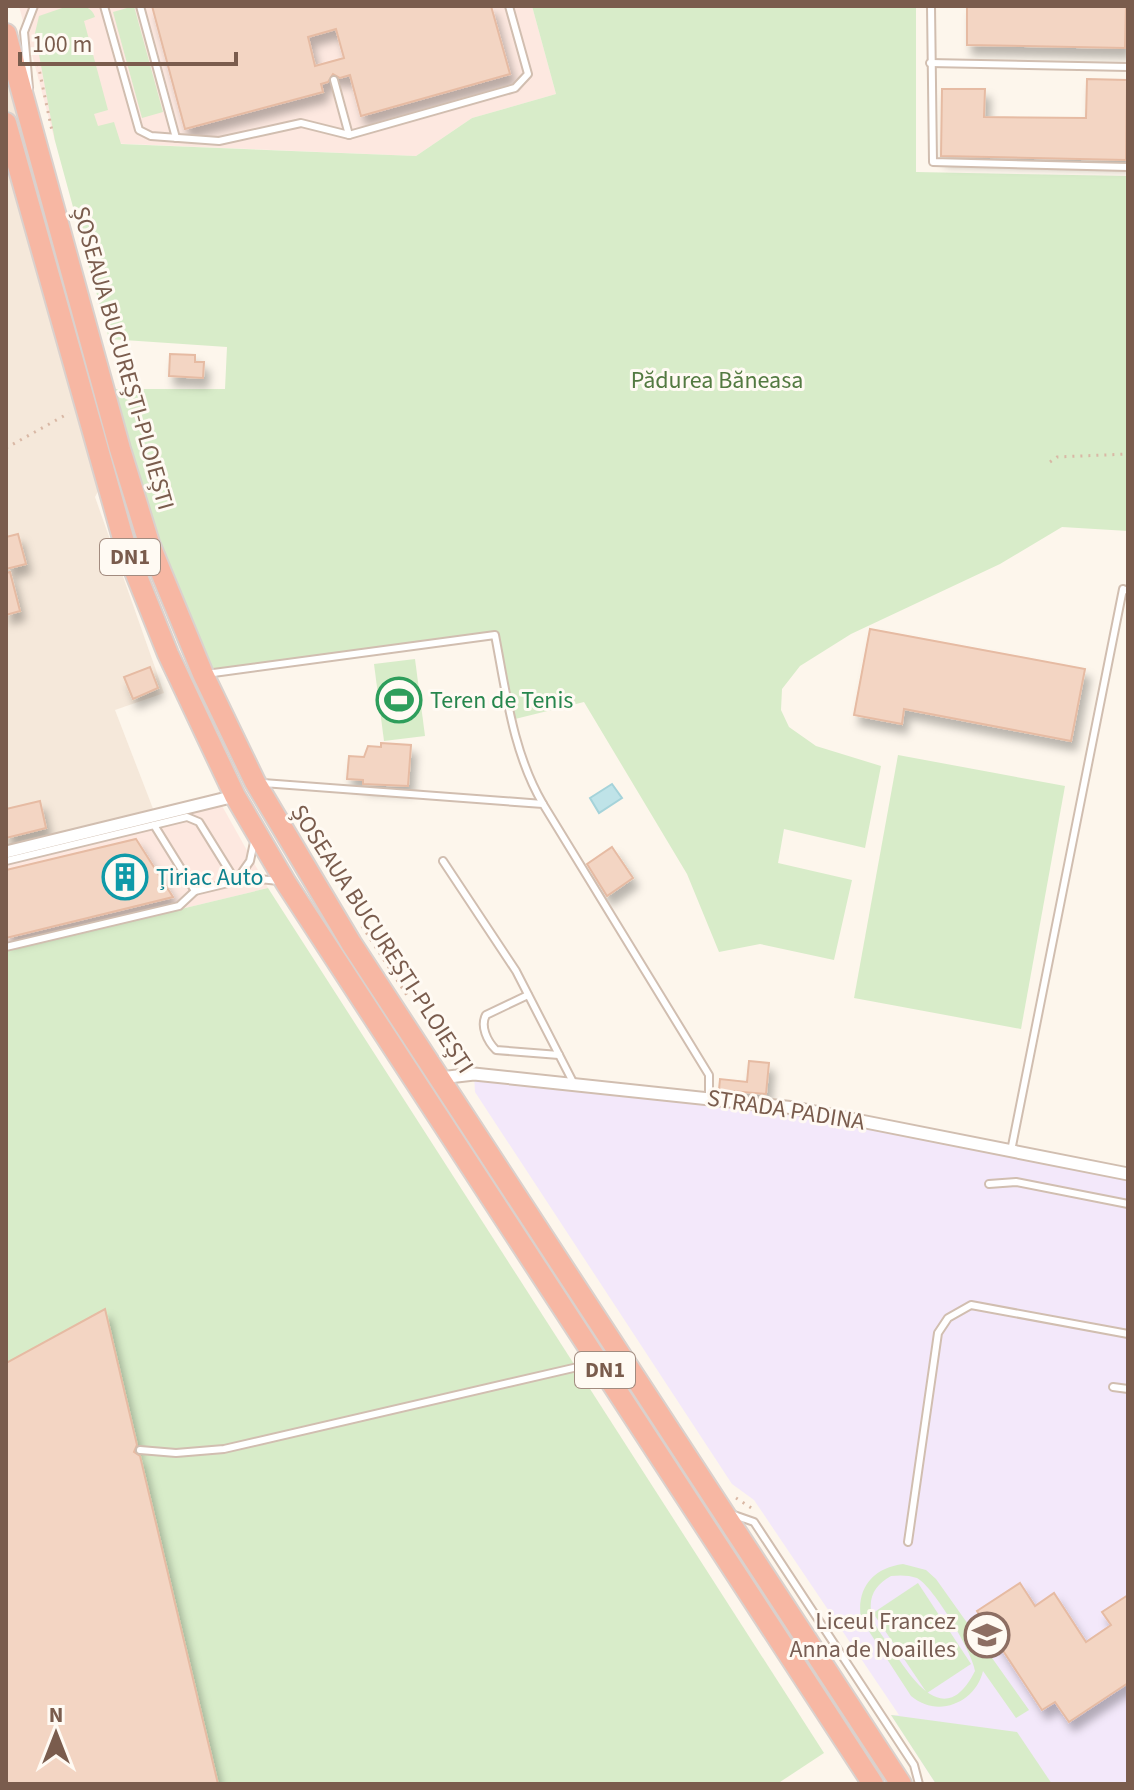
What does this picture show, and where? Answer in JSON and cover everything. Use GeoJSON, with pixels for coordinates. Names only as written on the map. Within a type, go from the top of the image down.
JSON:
{"type":"FeatureCollection","features":[{"type":"Feature","properties":{"kind":"highway","name":"ȘOSEAUA BUCUREȘTI-PLOIEȘTI"},"geometry":{"type":"LineString","coordinates":[[6,34],[136,503],[203,674],[255,782],[351,943],[728,1502],[901,1784]]}},
{"type":"Feature","properties":{"kind":"highway","name":"ȘOSEAUA BUCUREȘTI-PLOIEȘTI"},"geometry":{"type":"LineString","coordinates":[[6,123],[12,165],[126,549],[168,654],[235,796],[286,883],[873,1784]]}},
{"type":"Feature","properties":{"kind":"street"},"geometry":{"type":"LineString","coordinates":[[6,852],[235,796]]}},
{"type":"Feature","properties":{"kind":"street","name":"STRADA PADINA"},"geometry":{"type":"LineString","coordinates":[[440,1078],[474,1074],[795,1108],[1128,1174]]}},
{"type":"Feature","properties":{"kind":"lane"},"geometry":{"type":"LineString","coordinates":[[27,111],[30,71],[24,32],[34,6]]}},
{"type":"Feature","properties":{"kind":"lane"},"geometry":{"type":"LineString","coordinates":[[104,6],[136,125],[151,136],[219,141],[301,123],[349,135],[521,84],[527,69],[509,6]]}},
{"type":"Feature","properties":{"kind":"lane"},"geometry":{"type":"LineString","coordinates":[[140,6],[176,138]]}},
{"type":"Feature","properties":{"kind":"lane"},"geometry":{"type":"LineString","coordinates":[[931,6],[931,156],[936,164],[1128,167]]}},
{"type":"Feature","properties":{"kind":"lane"},"geometry":{"type":"LineString","coordinates":[[930,63],[1128,67]]}},
{"type":"Feature","properties":{"kind":"lane"},"geometry":{"type":"LineString","coordinates":[[334,80],[349,135]]}},
{"type":"Feature","properties":{"kind":"lane"},"geometry":{"type":"LineString","coordinates":[[1011,1151],[1123,589],[1128,591]]}},
{"type":"Feature","properties":{"kind":"lane"},"geometry":{"type":"LineString","coordinates":[[203,674],[495,635],[511,720],[528,780],[709,1075],[709,1097]]}},
{"type":"Feature","properties":{"kind":"lane"},"geometry":{"type":"LineString","coordinates":[[255,782],[543,804]]}},
{"type":"Feature","properties":{"kind":"lane"},"geometry":{"type":"LineString","coordinates":[[6,861],[187,817],[195,818],[235,880]]}},
{"type":"Feature","properties":{"kind":"lane"},"geometry":{"type":"LineString","coordinates":[[154,825],[195,891]]}},
{"type":"Feature","properties":{"kind":"lane"},"geometry":{"type":"LineString","coordinates":[[235,880],[250,861],[255,832]]}},
{"type":"Feature","properties":{"kind":"lane"},"geometry":{"type":"LineString","coordinates":[[443,861],[528,995],[574,1084]]}},
{"type":"Feature","properties":{"kind":"lane"},"geometry":{"type":"LineString","coordinates":[[6,947],[179,906],[195,891],[235,880],[267,878],[286,883]]}},
{"type":"Feature","properties":{"kind":"lane"},"geometry":{"type":"LineString","coordinates":[[528,995],[486,1015],[483,1023],[489,1043],[496,1050],[559,1055]]}},
{"type":"Feature","properties":{"kind":"lane"},"geometry":{"type":"LineString","coordinates":[[989,1184],[1016,1182],[1128,1204]]}},
{"type":"Feature","properties":{"kind":"lane"},"geometry":{"type":"LineString","coordinates":[[908,1542],[938,1333],[948,1318],[971,1305],[1128,1334]]}},
{"type":"Feature","properties":{"kind":"lane"},"geometry":{"type":"LineString","coordinates":[[140,1450],[176,1453],[224,1449],[600,1362]]}},
{"type":"Feature","properties":{"kind":"lane"},"geometry":{"type":"LineString","coordinates":[[1113,1387],[1128,1389]]}},
{"type":"Feature","properties":{"kind":"lane"},"geometry":{"type":"LineString","coordinates":[[728,1502],[754,1522],[914,1765],[919,1784]]}},
{"type":"Feature","properties":{"kind":"path"},"geometry":{"type":"LineString","coordinates":[[36,51],[52,133]]}},
{"type":"Feature","properties":{"kind":"path"},"geometry":{"type":"LineString","coordinates":[[6,448],[84,405]]}},
{"type":"Feature","properties":{"kind":"path"},"geometry":{"type":"LineString","coordinates":[[1050,462],[1057,457],[1128,454]]}},
{"type":"Feature","properties":{"kind":"path"},"geometry":{"type":"LineString","coordinates":[[358,923],[403,985],[411,1003]]}},
{"type":"Feature","properties":{"kind":"path"},"geometry":{"type":"LineString","coordinates":[[728,1502],[738,1501],[761,1513]]}},
{"type":"Feature","properties":{"kind":"shaded area"},"geometry":{"type":"Polygon","coordinates":[[[19,6],[532,6],[556,94],[472,118],[416,156],[55,141],[19,6]]]}},
{"type":"Feature","properties":{"kind":"shaded area"},"geometry":{"type":"Polygon","coordinates":[[[6,33],[120,449],[95,497],[164,693],[115,710],[157,819],[6,854],[6,33]]]}},
{"type":"Feature","properties":{"kind":"shaded area"},"geometry":{"type":"Polygon","coordinates":[[[221,804],[268,888],[6,951],[6,854],[221,804]]]}},
{"type":"Feature","properties":{"kind":"shaded area"},"geometry":{"type":"Polygon","coordinates":[[[474,1074],[709,1097],[1128,1174],[1128,1784],[936,1784],[891,1715],[899,1715],[754,1500],[732,1484],[475,1092],[474,1074]]]}},
{"type":"Feature","properties":{"kind":"green space","name":"Pădurea Băneasa"},"geometry":{"type":"Polygon","coordinates":[[[68,6],[88,8],[95,17],[84,21],[108,110],[94,114],[98,126],[114,122],[121,144],[416,156],[472,118],[556,94],[532,6],[916,6],[916,172],[1128,176],[1128,531],[1062,527],[1000,564],[851,634],[800,666],[782,689],[781,710],[789,727],[816,746],[881,766],[865,848],[784,829],[778,863],[852,880],[834,960],[760,944],[719,952],[687,874],[584,702],[511,720],[494,635],[203,674],[103,389],[225,389],[227,347],[109,339],[55,141],[35,33],[39,16],[68,6]]]}},
{"type":"Feature","properties":{"kind":"green space"},"geometry":{"type":"Polygon","coordinates":[[[134,6],[163,112],[142,118],[113,12],[134,6]]]}},
{"type":"Feature","properties":{"kind":"green space","name":"Teren de Tenis"},"geometry":{"type":"Polygon","coordinates":[[[415,659],[425,736],[384,741],[374,664],[415,659]]]}},
{"type":"Feature","properties":{"kind":"green space"},"geometry":{"type":"Polygon","coordinates":[[[898,755],[1065,786],[1021,1029],[854,998],[898,755]]]}},
{"type":"Feature","properties":{"kind":"green space"},"geometry":{"type":"Polygon","coordinates":[[[268,888],[824,1753],[777,1784],[6,1784],[6,951],[268,888]]]}},
{"type":"Feature","properties":{"kind":"green space"},"geometry":{"type":"Polygon","coordinates":[[[903,1564],[926,1570],[936,1579],[1029,1710],[1016,1718],[983,1671],[973,1691],[954,1704],[933,1706],[911,1696],[861,1619],[864,1589],[875,1575],[903,1564]],[[891,1576],[882,1582],[873,1595],[872,1616],[879,1631],[919,1685],[941,1698],[952,1697],[964,1689],[975,1671],[967,1650],[942,1606],[924,1584],[914,1577],[891,1576]]]}},
{"type":"Feature","properties":{"kind":"green space"},"geometry":{"type":"Polygon","coordinates":[[[918,1583],[971,1664],[927,1693],[873,1613],[918,1583]]]}},
{"type":"Feature","properties":{"kind":"green space"},"geometry":{"type":"Polygon","coordinates":[[[891,1715],[1017,1732],[1052,1784],[936,1784],[891,1715]]]}},
{"type":"Feature","properties":{"kind":"water"},"geometry":{"type":"Polygon","coordinates":[[[612,784],[622,798],[599,813],[590,798],[612,784]]]}},
{"type":"Feature","properties":{"kind":"building"},"geometry":{"type":"Polygon","coordinates":[[[152,6],[491,6],[510,74],[361,116],[350,75],[340,78],[333,74],[328,82],[321,84],[323,92],[185,129],[152,6]],[[336,29],[308,37],[315,66],[344,58],[336,29]]]}},
{"type":"Feature","properties":{"kind":"building"},"geometry":{"type":"Polygon","coordinates":[[[967,6],[1126,6],[1125,48],[967,45],[967,6]]]}},
{"type":"Feature","properties":{"kind":"building"},"geometry":{"type":"Polygon","coordinates":[[[1087,79],[1127,80],[1126,160],[941,156],[942,89],[985,89],[984,117],[1086,118],[1087,79]]]}},
{"type":"Feature","properties":{"kind":"building"},"geometry":{"type":"Polygon","coordinates":[[[170,354],[195,355],[195,362],[204,362],[203,378],[169,376],[170,354]]]}},
{"type":"Feature","properties":{"kind":"building"},"geometry":{"type":"Polygon","coordinates":[[[18,534],[26,564],[6,569],[6,537],[18,534]]]}},
{"type":"Feature","properties":{"kind":"building"},"geometry":{"type":"Polygon","coordinates":[[[10,572],[20,611],[6,615],[6,573],[10,572]]]}},
{"type":"Feature","properties":{"kind":"building"},"geometry":{"type":"Polygon","coordinates":[[[870,629],[1085,669],[1071,741],[904,709],[902,724],[854,715],[870,629]]]}},
{"type":"Feature","properties":{"kind":"building"},"geometry":{"type":"Polygon","coordinates":[[[150,667],[158,688],[133,699],[124,677],[150,667]]]}},
{"type":"Feature","properties":{"kind":"building"},"geometry":{"type":"Polygon","coordinates":[[[381,743],[411,745],[408,786],[363,784],[363,780],[347,779],[349,756],[364,757],[368,746],[381,747],[381,743]]]}},
{"type":"Feature","properties":{"kind":"building"},"geometry":{"type":"Polygon","coordinates":[[[40,801],[46,828],[6,838],[6,809],[40,801]]]}},
{"type":"Feature","properties":{"kind":"building"},"geometry":{"type":"Polygon","coordinates":[[[136,839],[173,897],[6,938],[6,870],[136,839]]]}},
{"type":"Feature","properties":{"kind":"building"},"geometry":{"type":"Polygon","coordinates":[[[612,847],[633,878],[607,896],[587,864],[612,847]]]}},
{"type":"Feature","properties":{"kind":"building"},"geometry":{"type":"Polygon","coordinates":[[[749,1061],[769,1063],[766,1094],[719,1090],[720,1079],[747,1082],[749,1061]]]}},
{"type":"Feature","properties":{"kind":"building"},"geometry":{"type":"Polygon","coordinates":[[[105,1309],[137,1445],[134,1452],[140,1456],[218,1784],[6,1784],[6,1363],[105,1309]]]}},
{"type":"Feature","properties":{"kind":"building"},"geometry":{"type":"Polygon","coordinates":[[[1020,1583],[1035,1606],[1054,1593],[1086,1642],[1111,1625],[1102,1612],[1128,1595],[1128,1683],[1069,1722],[1055,1702],[1042,1710],[977,1611],[1020,1583]]]}},
{"type":"Feature","properties":{"kind":"place","name":"Teren de Tenis"},"geometry":{"type":"Point","coordinates":[399,700]}},
{"type":"Feature","properties":{"kind":"place","name":"Țiriac Auto"},"geometry":{"type":"Point","coordinates":[125,877]}},
{"type":"Feature","properties":{"kind":"place","name":"Liceul Francez Anna de Noailles"},"geometry":{"type":"Point","coordinates":[987,1635]}}]}
